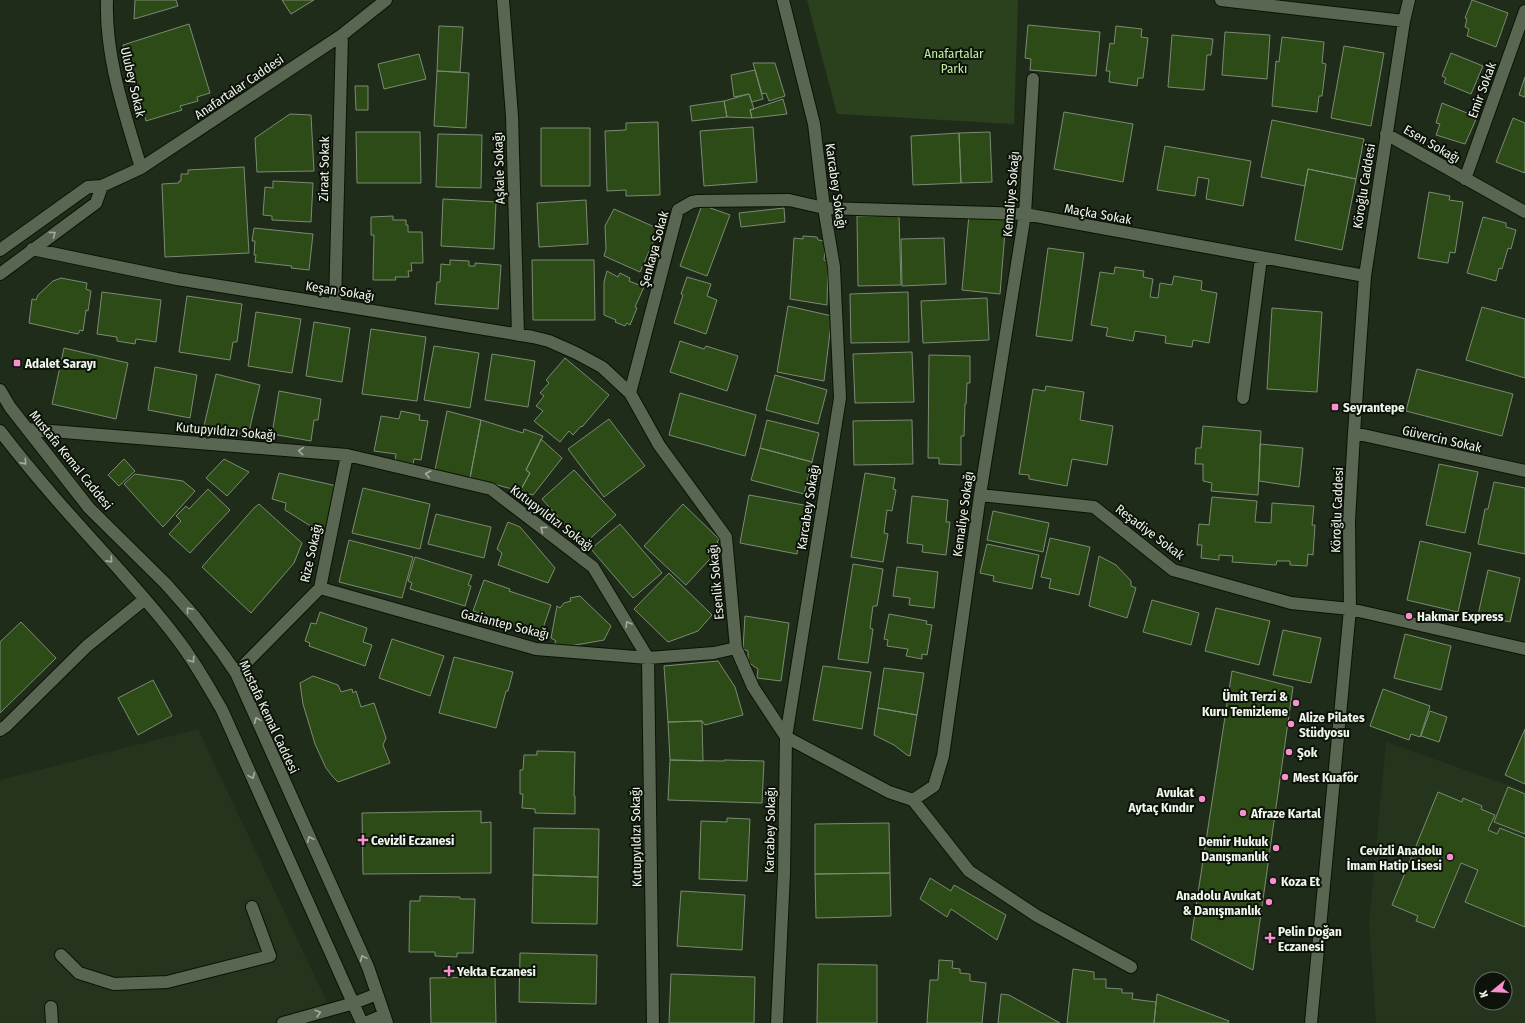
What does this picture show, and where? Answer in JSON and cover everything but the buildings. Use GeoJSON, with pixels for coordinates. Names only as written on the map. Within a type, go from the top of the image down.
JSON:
{"type":"FeatureCollection","features":[{"type":"Feature","properties":{"kind":"street","name":"Ulubey Sokak"},"geometry":{"type":"LineString","coordinates":[[107,0],[106,16],[110,50],[118,87],[141,168]]}},
{"type":"Feature","properties":{"kind":"street","name":"Anafartalar Caddesi"},"geometry":{"type":"LineString","coordinates":[[0,250],[88,187],[102,186],[141,168],[342,35],[386,0]]}},
{"type":"Feature","properties":{"kind":"street","name":"Aşkale Sokağı"},"geometry":{"type":"LineString","coordinates":[[503,0],[512,116],[518,335]]}},
{"type":"Feature","properties":{"kind":"street","name":"Karcabey Sokağı"},"geometry":{"type":"LineString","coordinates":[[777,1023],[784,873],[786,737],[840,398],[834,267],[824,208],[814,124],[783,0]]}},
{"type":"Feature","properties":{"kind":"street"},"geometry":{"type":"LineString","coordinates":[[1221,0],[1404,21]]}},
{"type":"Feature","properties":{"kind":"street","name":"Köroğlu Caddesi"},"geometry":{"type":"LineString","coordinates":[[1311,1023],[1350,609],[1349,521],[1364,276],[1404,21],[1409,0]]}},
{"type":"Feature","properties":{"kind":"street","name":"Emir Sokak"},"geometry":{"type":"LineString","coordinates":[[1465,179],[1525,11]]}},
{"type":"Feature","properties":{"kind":"street","name":"Ziraat Sokak"},"geometry":{"type":"LineString","coordinates":[[335,305],[342,35]]}},
{"type":"Feature","properties":{"kind":"street","name":"Kemaliye Sokağı"},"geometry":{"type":"LineString","coordinates":[[913,800],[934,786],[943,756],[980,495],[1025,214],[1033,79]]}},
{"type":"Feature","properties":{"kind":"street","name":"Esen Sokağı"},"geometry":{"type":"LineString","coordinates":[[1386,134],[1525,212]]}},
{"type":"Feature","properties":{"kind":"street"},"geometry":{"type":"LineString","coordinates":[[0,274],[96,203],[102,186]]}},
{"type":"Feature","properties":{"kind":"street","name":"Şenkaya Sokak"},"geometry":{"type":"LineString","coordinates":[[630,393],[678,210],[692,202],[698,201],[789,200],[824,208]]}},
{"type":"Feature","properties":{"kind":"street","name":"Maçka Sokak"},"geometry":{"type":"LineString","coordinates":[[824,208],[1025,214],[1364,276]]}},
{"type":"Feature","properties":{"kind":"street","name":"Keşan Sokağı"},"geometry":{"type":"LineString","coordinates":[[32,249],[177,279],[533,337],[576,353],[602,367],[630,393]]}},
{"type":"Feature","properties":{"kind":"street"},"geometry":{"type":"LineString","coordinates":[[1243,398],[1261,258]]}},
{"type":"Feature","properties":{"kind":"street","name":"Mustafa Kemal Caddesi"},"geometry":{"type":"LineString","coordinates":[[0,390],[10,407],[89,508],[166,584],[195,617],[236,673],[368,967],[385,1019]]}},
{"type":"Feature","properties":{"kind":"street","name":"Esenlik Sokağı"},"geometry":{"type":"LineString","coordinates":[[630,393],[659,445],[726,537],[736,648],[753,687],[786,737]]}},
{"type":"Feature","properties":{"kind":"street","name":"Kutupyıldızı Sokağı"},"geometry":{"type":"LineString","coordinates":[[27,428],[346,455],[491,489],[593,567],[648,658],[653,1023]]}},
{"type":"Feature","properties":{"kind":"street"},"geometry":{"type":"LineString","coordinates":[[0,431],[16,453],[145,598],[178,639],[199,670],[222,710],[364,1023],[385,1019]]}},
{"type":"Feature","properties":{"kind":"street","name":"Güvercin Sokak"},"geometry":{"type":"LineString","coordinates":[[1354,433],[1525,472]]}},
{"type":"Feature","properties":{"kind":"street","name":"Rize Sokağı"},"geometry":{"type":"LineString","coordinates":[[236,673],[320,588],[346,455]]}},
{"type":"Feature","properties":{"kind":"street","name":"Reşadiye Sokak"},"geometry":{"type":"LineString","coordinates":[[980,495],[1094,507],[1173,570],[1291,603],[1350,609],[1525,649]]}},
{"type":"Feature","properties":{"kind":"street","name":"Gaziantep Sokağı"},"geometry":{"type":"LineString","coordinates":[[320,588],[536,649],[648,658],[714,653],[736,648]]}},
{"type":"Feature","properties":{"kind":"street"},"geometry":{"type":"LineString","coordinates":[[0,730],[6,726],[87,646],[145,598]]}},
{"type":"Feature","properties":{"kind":"street"},"geometry":{"type":"LineString","coordinates":[[786,737],[889,792],[913,800],[969,871],[1037,916],[1131,967]]}},
{"type":"Feature","properties":{"kind":"street"},"geometry":{"type":"LineString","coordinates":[[61,955],[79,973],[114,984],[167,982],[270,956],[252,907]]}},
{"type":"Feature","properties":{"kind":"street"},"geometry":{"type":"LineString","coordinates":[[283,1023],[354,1003],[377,994]]}},
{"type":"Feature","properties":{"kind":"street"},"geometry":{"type":"LineString","coordinates":[[51,1007],[52,1023]]}},
{"type":"Feature","properties":{"kind":"shaded area"},"geometry":{"type":"Polygon","coordinates":[[[198,729],[327,1002],[285,1023],[0,1023],[0,780],[198,729]]]}},
{"type":"Feature","properties":{"kind":"shaded area","name":"Cevizli Anadolu İmam Hatip Lisesi"},"geometry":{"type":"Polygon","coordinates":[[[1386,742],[1525,791],[1525,1023],[1376,1023],[1369,923],[1386,742]]]}},
{"type":"Feature","properties":{"kind":"green space","name":"Anafartalar Parkı"},"geometry":{"type":"Polygon","coordinates":[[[807,0],[1018,0],[1014,124],[837,114],[807,0]]]}},
{"type":"Feature","properties":{"kind":"place","name":"Adalet Sarayı"},"geometry":{"type":"Point","coordinates":[17,363]}},
{"type":"Feature","properties":{"kind":"place","name":"Seyrantepe"},"geometry":{"type":"Point","coordinates":[1335,407]}},
{"type":"Feature","properties":{"kind":"place","name":"Hakmar Express"},"geometry":{"type":"Point","coordinates":[1409,616]}},
{"type":"Feature","properties":{"kind":"place","name":"Ümit Terzi & Kuru Temizleme"},"geometry":{"type":"Point","coordinates":[1296,703]}},
{"type":"Feature","properties":{"kind":"place","name":"Alize Pilates Stüdyosu"},"geometry":{"type":"Point","coordinates":[1291,724]}},
{"type":"Feature","properties":{"kind":"place","name":"Şok"},"geometry":{"type":"Point","coordinates":[1289,752]}},
{"type":"Feature","properties":{"kind":"place","name":"Mest Kuaför"},"geometry":{"type":"Point","coordinates":[1285,777]}},
{"type":"Feature","properties":{"kind":"place","name":"Avukat Aytaç Kındır"},"geometry":{"type":"Point","coordinates":[1202,799]}},
{"type":"Feature","properties":{"kind":"place","name":"Afraze Kartal"},"geometry":{"type":"Point","coordinates":[1243,813]}},
{"type":"Feature","properties":{"kind":"place","name":"Cevizli Eczanesi"},"geometry":{"type":"Point","coordinates":[363,840]}},
{"type":"Feature","properties":{"kind":"place","name":"Demir Hukuk Danışmanlık"},"geometry":{"type":"Point","coordinates":[1276,848]}},
{"type":"Feature","properties":{"kind":"place","name":"Cevizli Anadolu İmam Hatip Lisesi"},"geometry":{"type":"Point","coordinates":[1450,857]}},
{"type":"Feature","properties":{"kind":"place","name":"Koza Et"},"geometry":{"type":"Point","coordinates":[1273,881]}},
{"type":"Feature","properties":{"kind":"place","name":"Anadolu Avukat & Danışmanlık"},"geometry":{"type":"Point","coordinates":[1269,902]}},
{"type":"Feature","properties":{"kind":"place","name":"Pelin Doğan Eczanesi"},"geometry":{"type":"Point","coordinates":[1270,938]}},
{"type":"Feature","properties":{"kind":"place","name":"Yekta Eczanesi"},"geometry":{"type":"Point","coordinates":[449,971]}}]}
